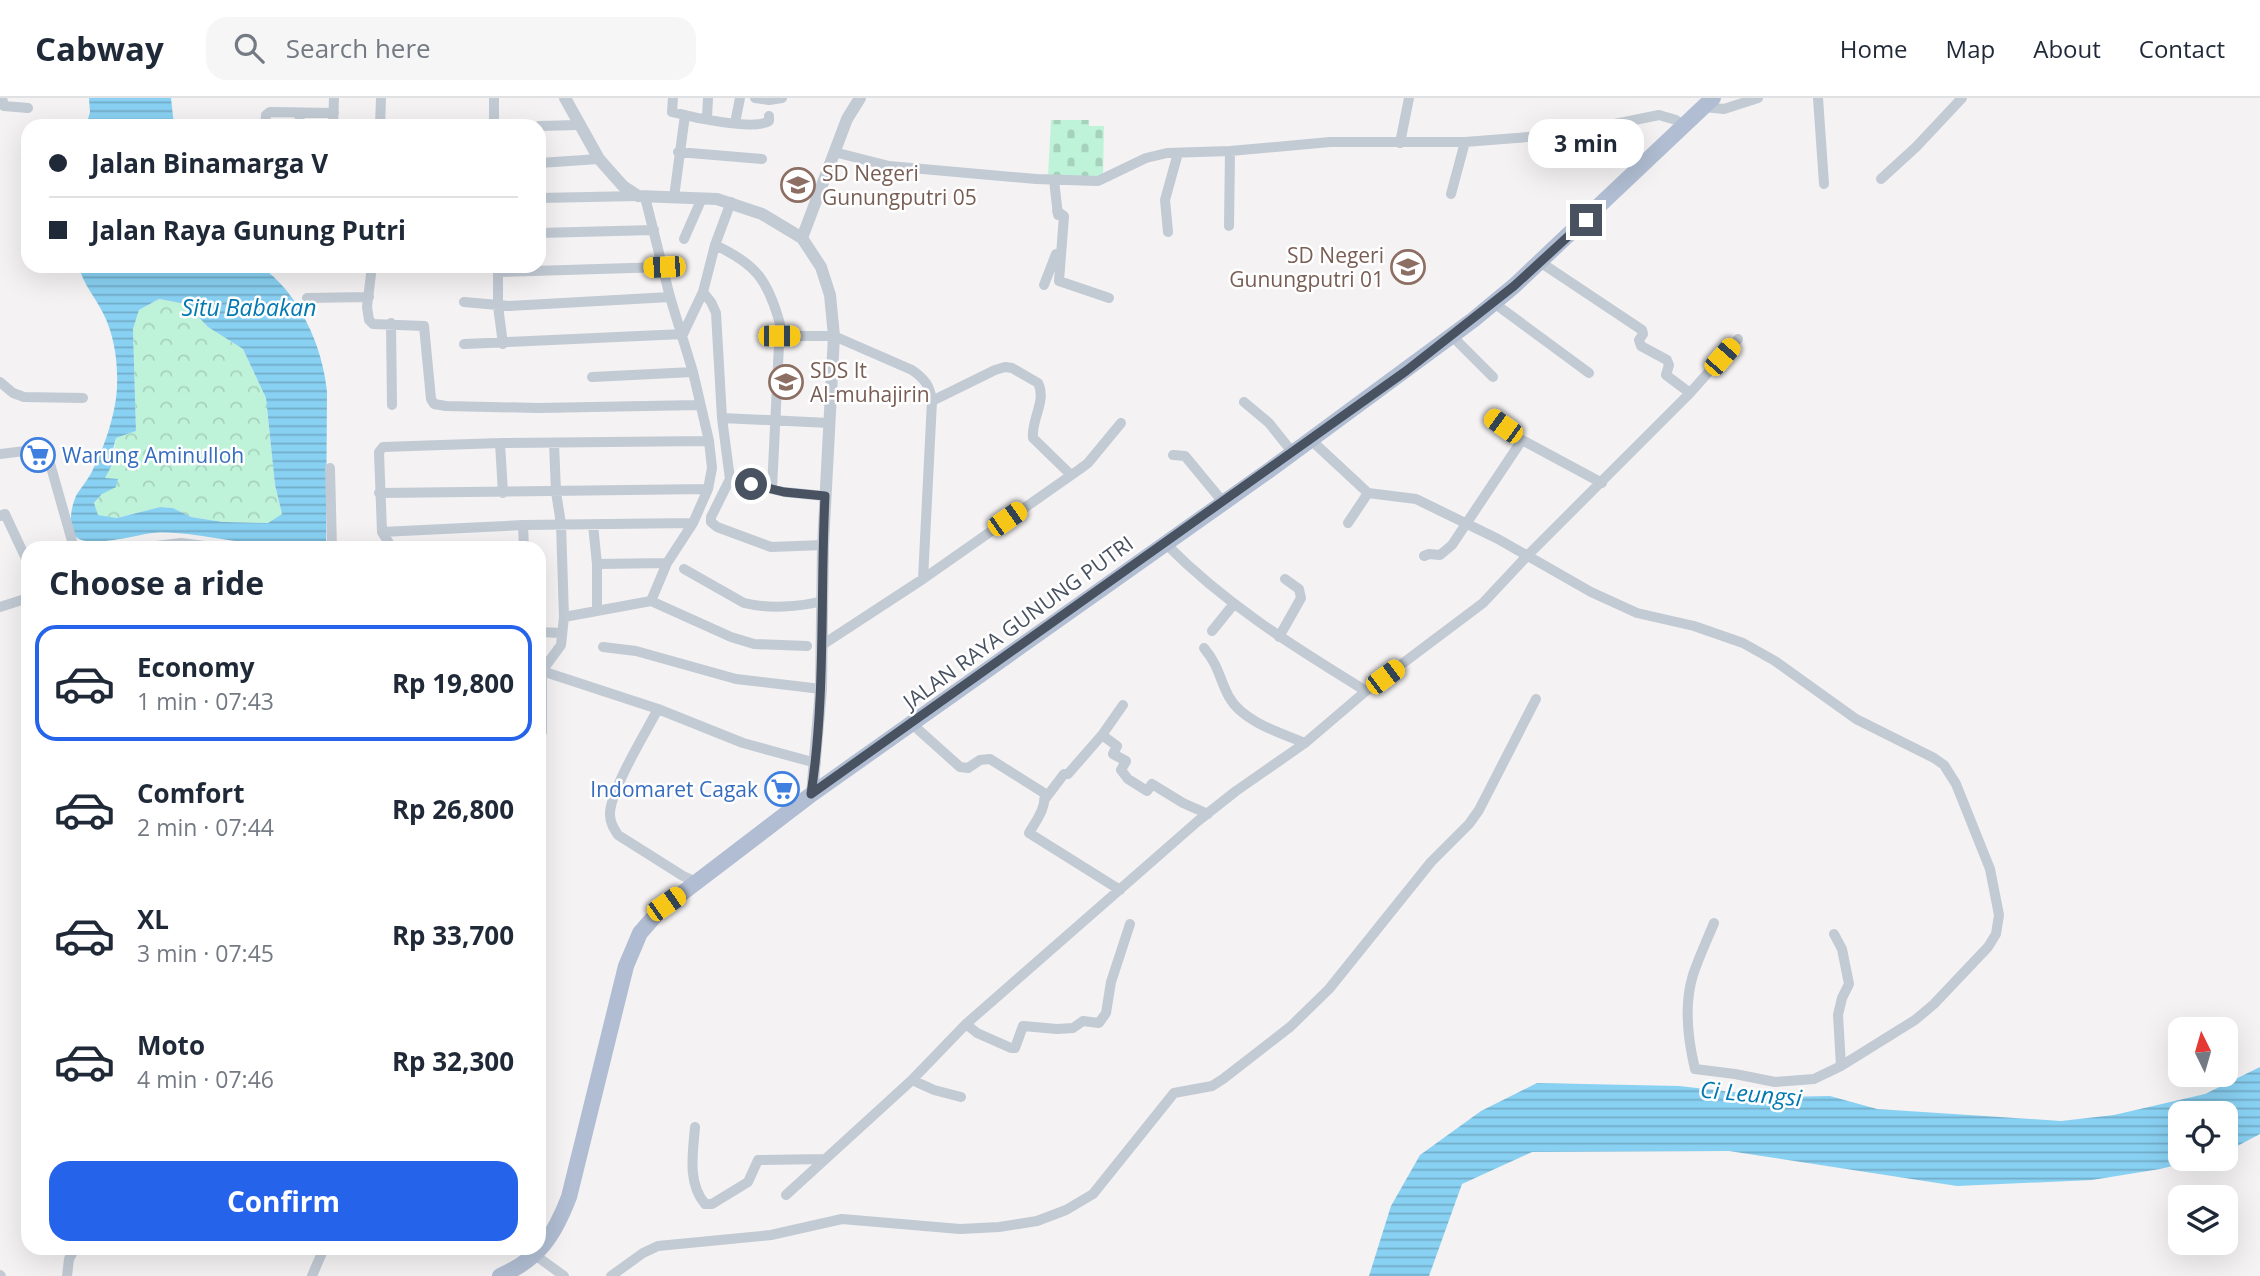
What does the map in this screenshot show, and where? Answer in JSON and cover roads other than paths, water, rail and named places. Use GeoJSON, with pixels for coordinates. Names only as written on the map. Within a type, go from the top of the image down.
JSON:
{"type":"FeatureCollection","features":[{"type":"Feature","properties":{"kind":"main road","name":"JALAN RAYA GUNUNG PUTRI"},"geometry":{"type":"LineString","coordinates":[[546,1241],[569,1197],[613,1015],[633,947],[654,915],[811,794],[1293,453],[1452,336],[1540,262],[1597,210],[1682,125],[1709,103]]}},
{"type":"Feature","properties":{"kind":"main road","name":"JALAN RAYA GUNUNG PUTRI"},"geometry":{"type":"LineString","coordinates":[[500,1276],[519,1268],[535,1255]]}},
{"type":"Feature","properties":{"kind":"street"},"geometry":{"type":"LineString","coordinates":[[2,98],[4,106],[28,108]]}},
{"type":"Feature","properties":{"kind":"street"},"geometry":{"type":"LineString","coordinates":[[334,98],[334,119]]}},
{"type":"Feature","properties":{"kind":"street"},"geometry":{"type":"LineString","coordinates":[[380,119],[381,98]]}},
{"type":"Feature","properties":{"kind":"street"},"geometry":{"type":"LineString","coordinates":[[494,98],[494,119]]}},
{"type":"Feature","properties":{"kind":"street"},"geometry":{"type":"LineString","coordinates":[[565,98],[578,125],[600,159],[622,186],[642,197],[683,334],[709,441],[712,468],[708,489],[693,523],[667,563],[651,601]]}},
{"type":"Feature","properties":{"kind":"street"},"geometry":{"type":"LineString","coordinates":[[673,98],[672,112],[685,115],[763,125],[769,121],[769,116]]}},
{"type":"Feature","properties":{"kind":"street"},"geometry":{"type":"LineString","coordinates":[[706,118],[708,98]]}},
{"type":"Feature","properties":{"kind":"street"},"geometry":{"type":"LineString","coordinates":[[735,123],[740,98]]}},
{"type":"Feature","properties":{"kind":"street"},"geometry":{"type":"LineString","coordinates":[[755,98],[782,98]]}},
{"type":"Feature","properties":{"kind":"street"},"geometry":{"type":"LineString","coordinates":[[802,238],[847,119],[860,98]]}},
{"type":"Feature","properties":{"kind":"street"},"geometry":{"type":"LineString","coordinates":[[1400,143],[1409,98]]}},
{"type":"Feature","properties":{"kind":"street"},"geometry":{"type":"LineString","coordinates":[[1709,103],[1724,109],[1758,98]]}},
{"type":"Feature","properties":{"kind":"street"},"geometry":{"type":"LineString","coordinates":[[1818,98],[1824,184]]}},
{"type":"Feature","properties":{"kind":"street"},"geometry":{"type":"LineString","coordinates":[[1881,179],[1916,147],[1962,98]]}},
{"type":"Feature","properties":{"kind":"street"},"geometry":{"type":"LineString","coordinates":[[267,119],[268,113],[334,113]]}},
{"type":"Feature","properties":{"kind":"street"},"geometry":{"type":"LineString","coordinates":[[300,113],[300,119]]}},
{"type":"Feature","properties":{"kind":"street"},"geometry":{"type":"LineString","coordinates":[[674,197],[685,115]]}},
{"type":"Feature","properties":{"kind":"street"},"geometry":{"type":"LineString","coordinates":[[834,152],[889,166],[1054,180],[1098,181],[1146,158],[1178,153],[1330,142],[1465,142],[1566,134],[1659,115],[1676,120],[1682,125]]}},
{"type":"Feature","properties":{"kind":"street"},"geometry":{"type":"LineString","coordinates":[[546,126],[578,125]]}},
{"type":"Feature","properties":{"kind":"street"},"geometry":{"type":"LineString","coordinates":[[1451,194],[1465,142]]}},
{"type":"Feature","properties":{"kind":"street"},"geometry":{"type":"LineString","coordinates":[[1229,226],[1230,151]]}},
{"type":"Feature","properties":{"kind":"street"},"geometry":{"type":"LineString","coordinates":[[678,152],[762,159]]}},
{"type":"Feature","properties":{"kind":"street"},"geometry":{"type":"LineString","coordinates":[[1168,232],[1165,200],[1178,153]]}},
{"type":"Feature","properties":{"kind":"street"},"geometry":{"type":"LineString","coordinates":[[546,163],[600,159]]}},
{"type":"Feature","properties":{"kind":"street"},"geometry":{"type":"LineString","coordinates":[[1044,285],[1056,257],[1059,237],[1054,180]]}},
{"type":"Feature","properties":{"kind":"street"},"geometry":{"type":"LineString","coordinates":[[546,198],[674,197],[731,202],[780,223],[802,238],[814,253],[827,282],[834,336],[823,545],[821,689],[811,794]]}},
{"type":"Feature","properties":{"kind":"street"},"geometry":{"type":"LineString","coordinates":[[684,239],[702,198]]}},
{"type":"Feature","properties":{"kind":"street"},"geometry":{"type":"LineString","coordinates":[[683,334],[703,292],[715,244],[731,202]]}},
{"type":"Feature","properties":{"kind":"street"},"geometry":{"type":"LineString","coordinates":[[1057,211],[1064,216],[1059,281],[1109,298]]}},
{"type":"Feature","properties":{"kind":"street"},"geometry":{"type":"LineString","coordinates":[[546,233],[654,230]]}},
{"type":"Feature","properties":{"kind":"street"},"geometry":{"type":"LineString","coordinates":[[715,244],[740,256],[762,279],[773,299],[780,324],[772,489]]}},
{"type":"Feature","properties":{"kind":"street"},"geometry":{"type":"LineString","coordinates":[[1540,262],[1642,330],[1643,335],[1639,340],[1641,346],[1667,360],[1669,365],[1666,375],[1690,393]]}},
{"type":"Feature","properties":{"kind":"street"},"geometry":{"type":"LineString","coordinates":[[546,268],[664,267]]}},
{"type":"Feature","properties":{"kind":"street"},"geometry":{"type":"LineString","coordinates":[[371,273],[366,315],[369,320],[373,324],[424,326],[431,399],[434,404],[446,407],[539,408],[699,405]]}},
{"type":"Feature","properties":{"kind":"street"},"geometry":{"type":"LineString","coordinates":[[498,273],[498,306],[503,344]]}},
{"type":"Feature","properties":{"kind":"street"},"geometry":{"type":"LineString","coordinates":[[703,292],[716,313],[722,418],[730,479],[711,517],[712,522],[717,527],[771,547],[823,545]]}},
{"type":"Feature","properties":{"kind":"street"},"geometry":{"type":"LineString","coordinates":[[307,298],[369,297]]}},
{"type":"Feature","properties":{"kind":"street"},"geometry":{"type":"LineString","coordinates":[[464,302],[498,306],[670,297]]}},
{"type":"Feature","properties":{"kind":"street"},"geometry":{"type":"LineString","coordinates":[[1494,303],[1589,373]]}},
{"type":"Feature","properties":{"kind":"street"},"geometry":{"type":"LineString","coordinates":[[391,323],[392,405]]}},
{"type":"Feature","properties":{"kind":"street"},"geometry":{"type":"LineString","coordinates":[[464,344],[683,334]]}},
{"type":"Feature","properties":{"kind":"street"},"geometry":{"type":"LineString","coordinates":[[779,336],[834,336],[923,377],[930,388],[932,401],[923,579]]}},
{"type":"Feature","properties":{"kind":"street"},"geometry":{"type":"LineString","coordinates":[[1452,336],[1493,377]]}},
{"type":"Feature","properties":{"kind":"street"},"geometry":{"type":"LineString","coordinates":[[786,1195],[912,1080],[966,1024],[1208,814],[1305,743],[1366,691],[1483,603],[1690,393],[1738,339]]}},
{"type":"Feature","properties":{"kind":"street"},"geometry":{"type":"LineString","coordinates":[[932,401],[995,370],[1012,368],[1038,383],[1042,395],[1033,424],[1033,438],[1070,474]]}},
{"type":"Feature","properties":{"kind":"street"},"geometry":{"type":"LineString","coordinates":[[592,377],[693,372]]}},
{"type":"Feature","properties":{"kind":"street"},"geometry":{"type":"LineString","coordinates":[[0,382],[13,393],[24,397],[83,398]]}},
{"type":"Feature","properties":{"kind":"street"},"geometry":{"type":"LineString","coordinates":[[1244,402],[1269,423],[1293,453]]}},
{"type":"Feature","properties":{"kind":"street"},"geometry":{"type":"LineString","coordinates":[[1491,417],[1522,440],[1602,483]]}},
{"type":"Feature","properties":{"kind":"street"},"geometry":{"type":"LineString","coordinates":[[722,418],[829,423]]}},
{"type":"Feature","properties":{"kind":"street"},"geometry":{"type":"LineString","coordinates":[[822,645],[923,579],[1088,463],[1121,423]]}},
{"type":"Feature","properties":{"kind":"street"},"geometry":{"type":"LineString","coordinates":[[1311,440],[1368,493],[1416,499],[1591,592],[1637,613],[1694,626],[1743,643],[1775,661],[1856,719],[1934,758],[1951,774],[1990,869],[1997,900],[1996,934],[1981,956],[1928,1009],[1898,1032],[1814,1079],[1775,1082],[1695,1069],[1689,1038],[1689,995],[1693,976],[1714,923]]}},
{"type":"Feature","properties":{"kind":"street"},"geometry":{"type":"LineString","coordinates":[[1424,556],[1443,554],[1452,545],[1522,440]]}},
{"type":"Feature","properties":{"kind":"street"},"geometry":{"type":"LineString","coordinates":[[388,541],[382,531],[379,493],[381,449],[499,443],[709,441]]}},
{"type":"Feature","properties":{"kind":"street"},"geometry":{"type":"LineString","coordinates":[[499,443],[503,493]]}},
{"type":"Feature","properties":{"kind":"street"},"geometry":{"type":"LineString","coordinates":[[546,664],[558,651],[564,617],[561,524],[556,492],[554,443]]}},
{"type":"Feature","properties":{"kind":"street"},"geometry":{"type":"LineString","coordinates":[[0,454],[41,449],[47,453],[72,541]]}},
{"type":"Feature","properties":{"kind":"street"},"geometry":{"type":"LineString","coordinates":[[1173,455],[1185,456],[1223,502]]}},
{"type":"Feature","properties":{"kind":"street"},"geometry":{"type":"LineString","coordinates":[[330,468],[332,541]]}},
{"type":"Feature","properties":{"kind":"street"},"geometry":{"type":"LineString","coordinates":[[730,479],[772,489],[825,496]]}},
{"type":"Feature","properties":{"kind":"street"},"geometry":{"type":"LineString","coordinates":[[379,493],[708,489]]}},
{"type":"Feature","properties":{"kind":"street"},"geometry":{"type":"LineString","coordinates":[[1348,523],[1368,493]]}},
{"type":"Feature","properties":{"kind":"street"},"geometry":{"type":"LineString","coordinates":[[0,516],[5,514],[21,549]]}},
{"type":"Feature","properties":{"kind":"street"},"geometry":{"type":"LineString","coordinates":[[382,531],[561,524],[693,523]]}},
{"type":"Feature","properties":{"kind":"street"},"geometry":{"type":"LineString","coordinates":[[523,525],[524,541]]}},
{"type":"Feature","properties":{"kind":"street"},"geometry":{"type":"LineString","coordinates":[[593,525],[597,564],[597,610]]}},
{"type":"Feature","properties":{"kind":"street"},"geometry":{"type":"LineString","coordinates":[[1165,543],[1196,575],[1233,604],[1279,637],[1366,691]]}},
{"type":"Feature","properties":{"kind":"street"},"geometry":{"type":"LineString","coordinates":[[597,564],[667,563]]}},
{"type":"Feature","properties":{"kind":"street"},"geometry":{"type":"LineString","coordinates":[[684,569],[744,603],[807,605],[823,601]]}},
{"type":"Feature","properties":{"kind":"street"},"geometry":{"type":"LineString","coordinates":[[1279,637],[1301,598],[1299,589],[1285,579]]}},
{"type":"Feature","properties":{"kind":"street"},"geometry":{"type":"LineString","coordinates":[[0,607],[21,600]]}},
{"type":"Feature","properties":{"kind":"street"},"geometry":{"type":"LineString","coordinates":[[564,617],[651,601],[731,637],[754,644],[807,646]]}},
{"type":"Feature","properties":{"kind":"street"},"geometry":{"type":"LineString","coordinates":[[1212,631],[1233,604]]}},
{"type":"Feature","properties":{"kind":"street"},"geometry":{"type":"LineString","coordinates":[[546,632],[561,632]]}},
{"type":"Feature","properties":{"kind":"street"},"geometry":{"type":"LineString","coordinates":[[603,647],[636,651],[736,679],[821,689]]}},
{"type":"Feature","properties":{"kind":"street"},"geometry":{"type":"LineString","coordinates":[[1204,648],[1216,662],[1230,698],[1237,708],[1261,723],[1305,743]]}},
{"type":"Feature","properties":{"kind":"street"},"geometry":{"type":"LineString","coordinates":[[546,673],[658,709],[743,743],[816,763]]}},
{"type":"Feature","properties":{"kind":"street"},"geometry":{"type":"LineString","coordinates":[[611,1276],[643,1253],[658,1246],[771,1235],[842,1219],[941,1228],[999,1227],[1037,1221],[1078,1203],[1103,1183],[1174,1093],[1212,1086],[1223,1079],[1290,1027],[1329,989],[1431,862],[1479,810],[1536,699]]}},
{"type":"Feature","properties":{"kind":"street"},"geometry":{"type":"LineString","coordinates":[[1120,890],[1029,833],[1045,799],[1064,774],[1068,774],[1102,735],[1123,705]]}},
{"type":"Feature","properties":{"kind":"street"},"geometry":{"type":"LineString","coordinates":[[658,709],[614,795],[610,817],[618,835],[697,882]]}},
{"type":"Feature","properties":{"kind":"street"},"geometry":{"type":"LineString","coordinates":[[912,724],[961,767],[968,768],[980,760],[990,759],[1044,793],[1045,799]]}},
{"type":"Feature","properties":{"kind":"street"},"geometry":{"type":"LineString","coordinates":[[1102,735],[1116,746],[1113,754],[1126,761],[1121,770],[1128,779],[1147,791],[1152,785],[1157,786],[1173,798],[1208,814]]}},
{"type":"Feature","properties":{"kind":"street"},"geometry":{"type":"LineString","coordinates":[[966,1024],[976,1033],[1015,1048],[1023,1026],[1057,1029],[1073,1028],[1083,1021],[1100,1023],[1106,1013],[1111,982],[1130,924]]}},
{"type":"Feature","properties":{"kind":"street"},"geometry":{"type":"LineString","coordinates":[[1834,934],[1842,949],[1849,984],[1838,1015],[1841,1066]]}},
{"type":"Feature","properties":{"kind":"street"},"geometry":{"type":"LineString","coordinates":[[912,1080],[934,1090],[961,1097]]}},
{"type":"Feature","properties":{"kind":"street"},"geometry":{"type":"LineString","coordinates":[[695,1128],[692,1172],[700,1198],[705,1204],[712,1204],[748,1182],[756,1161],[825,1159]]}},
{"type":"Feature","properties":{"kind":"street"},"geometry":{"type":"LineString","coordinates":[[67,1276],[71,1255]]}},
{"type":"Feature","properties":{"kind":"street"},"geometry":{"type":"LineString","coordinates":[[312,1276],[321,1255]]}},
{"type":"Feature","properties":{"kind":"street"},"geometry":{"type":"LineString","coordinates":[[535,1255],[564,1276]]}},
{"type":"Feature","properties":{"kind":"water"},"geometry":{"type":"Polygon","coordinates":[[[89,98],[171,98],[173,119],[88,119],[89,98]]]}},
{"type":"Feature","properties":{"kind":"water","name":"Situ Babakan"},"geometry":{"type":"Polygon","coordinates":[[[81,273],[269,273],[274,277],[307,322],[325,375],[326,541],[233,541],[179,533],[153,533],[115,540],[86,541],[75,535],[71,524],[73,505],[102,449],[113,416],[117,385],[113,339],[103,313],[81,273]],[[159,299],[139,310],[133,329],[136,431],[116,438],[113,449],[121,457],[112,465],[105,478],[118,479],[116,487],[102,494],[94,503],[98,515],[117,518],[160,507],[173,508],[191,517],[223,522],[268,523],[282,514],[275,485],[266,398],[243,349],[208,327],[186,304],[159,299]]]}},
{"type":"Feature","properties":{"kind":"water"},"geometry":{"type":"Polygon","coordinates":[[[2260,1067],[2260,1134],[2238,1146],[2238,1101],[2175,1101],[2205,1094],[2219,1087],[2238,1087],[2238,1078],[2260,1067]]]}},
{"type":"Feature","properties":{"kind":"water"},"geometry":{"type":"Polygon","coordinates":[[[1537,1083],[1679,1086],[1777,1097],[1830,1096],[1877,1109],[2061,1121],[2114,1115],[2168,1103],[2168,1167],[2092,1180],[1957,1186],[1729,1151],[1532,1152],[1462,1184],[1429,1276],[1369,1276],[1391,1206],[1420,1155],[1481,1111],[1537,1083]]]}},
{"type":"Feature","properties":{"kind":"place","name":"SD Negeri Gunungputri 05"},"geometry":{"type":"Point","coordinates":[798,185]}},
{"type":"Feature","properties":{"kind":"place","name":"SD Negeri Gunungputri 01"},"geometry":{"type":"Point","coordinates":[1408,267]}},
{"type":"Feature","properties":{"kind":"place","name":"SDS It Al-muhajirin"},"geometry":{"type":"Point","coordinates":[786,382]}},
{"type":"Feature","properties":{"kind":"place","name":"Warung Aminulloh"},"geometry":{"type":"Point","coordinates":[38,455]}},
{"type":"Feature","properties":{"kind":"place","name":"Indomaret Cagak"},"geometry":{"type":"Point","coordinates":[782,789]}},
{"type":"Feature","properties":{"kind":"water label","name":"Ci Leungsi"},"geometry":{"type":"Point","coordinates":[1751,1093]}}]}
